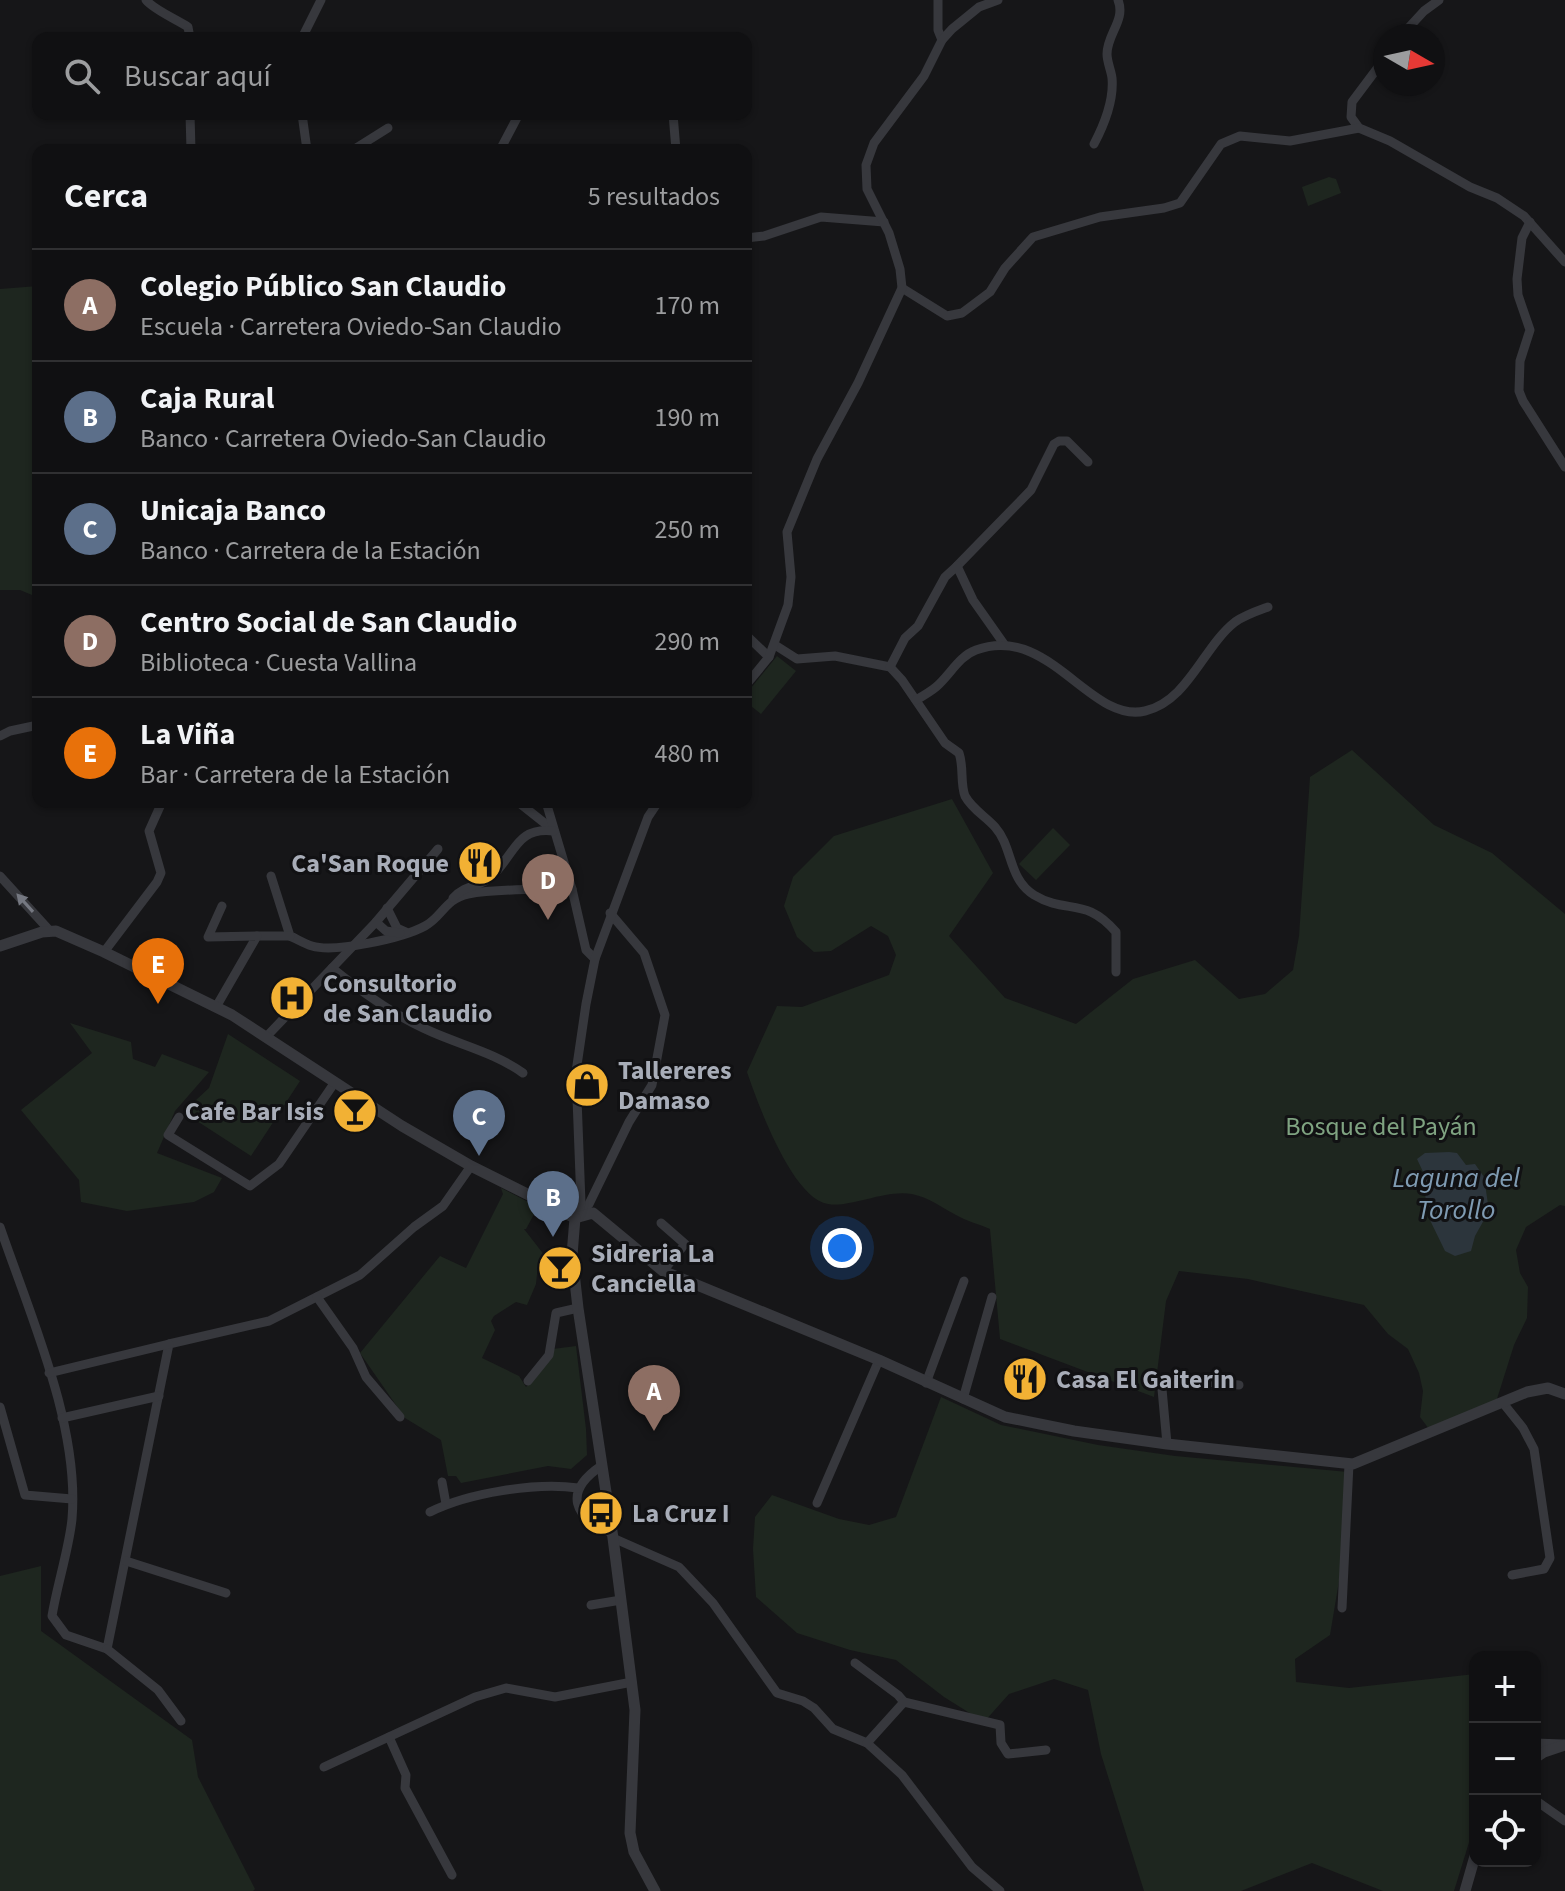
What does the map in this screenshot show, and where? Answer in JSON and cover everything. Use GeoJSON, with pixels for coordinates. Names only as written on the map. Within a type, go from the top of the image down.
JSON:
{"type":"FeatureCollection","features":[{"type":"Feature","properties":{"kind":"street"},"geometry":{"type":"LineString","coordinates":[[146,0],[149,5],[188,27],[189,32]]}},
{"type":"Feature","properties":{"kind":"street"},"geometry":{"type":"LineString","coordinates":[[305,32],[321,0]]}},
{"type":"Feature","properties":{"kind":"street"},"geometry":{"type":"LineString","coordinates":[[938,0],[938,30],[942,40]]}},
{"type":"Feature","properties":{"kind":"street"},"geometry":{"type":"LineString","coordinates":[[752,678],[775,645],[788,605],[791,577],[787,532],[817,459],[858,383],[902,288],[900,269],[884,222],[867,189],[866,165],[874,143],[924,76],[942,40],[979,7],[998,0]]}},
{"type":"Feature","properties":{"kind":"street"},"geometry":{"type":"LineString","coordinates":[[1094,144],[1103,127],[1113,81],[1106,56],[1109,38],[1121,13],[1118,0]]}},
{"type":"Feature","properties":{"kind":"street"},"geometry":{"type":"LineString","coordinates":[[1412,24],[1439,0]]}},
{"type":"Feature","properties":{"kind":"street"},"geometry":{"type":"LineString","coordinates":[[1373,74],[1352,102],[1351,117],[1359,128],[1390,141],[1470,187],[1497,198],[1530,222],[1565,262]]}},
{"type":"Feature","properties":{"kind":"street"},"geometry":{"type":"LineString","coordinates":[[190,120],[191,144]]}},
{"type":"Feature","properties":{"kind":"street"},"geometry":{"type":"LineString","coordinates":[[303,120],[306,144]]}},
{"type":"Feature","properties":{"kind":"street"},"geometry":{"type":"LineString","coordinates":[[503,144],[516,120]]}},
{"type":"Feature","properties":{"kind":"street"},"geometry":{"type":"LineString","coordinates":[[674,120],[676,144]]}},
{"type":"Feature","properties":{"kind":"street"},"geometry":{"type":"LineString","coordinates":[[363,144],[388,128]]}},
{"type":"Feature","properties":{"kind":"street"},"geometry":{"type":"LineString","coordinates":[[902,288],[947,316],[962,313],[990,292],[1005,268],[1033,237],[1100,217],[1180,203],[1221,144],[1240,136],[1290,141],[1359,128]]}},
{"type":"Feature","properties":{"kind":"street"},"geometry":{"type":"LineString","coordinates":[[752,237],[821,217],[884,222]]}},
{"type":"Feature","properties":{"kind":"street"},"geometry":{"type":"LineString","coordinates":[[1530,222],[1522,238],[1519,258],[1518,295],[1530,330],[1520,361],[1519,391],[1565,467]]}},
{"type":"Feature","properties":{"kind":"street"},"geometry":{"type":"LineString","coordinates":[[890,667],[905,638],[918,626],[945,577],[1009,516],[1031,490],[1054,444],[1067,441],[1088,462]]}},
{"type":"Feature","properties":{"kind":"street"},"geometry":{"type":"LineString","coordinates":[[957,566],[973,600],[1004,644]]}},
{"type":"Feature","properties":{"kind":"street"},"geometry":{"type":"LineString","coordinates":[[916,700],[936,688],[966,654],[1004,644],[1056,665],[1109,705],[1128,712],[1142,712],[1157,707],[1176,693],[1236,621],[1268,607]]}},
{"type":"Feature","properties":{"kind":"street"},"geometry":{"type":"LineString","coordinates":[[752,641],[769,657]]}},
{"type":"Feature","properties":{"kind":"street"},"geometry":{"type":"LineString","coordinates":[[775,645],[797,659],[835,656],[890,667],[945,743],[959,753],[965,795],[970,804],[997,829],[1015,875],[1033,895],[1055,904],[1089,909],[1106,920],[1116,932],[1116,972]]}},
{"type":"Feature","properties":{"kind":"street"},"geometry":{"type":"LineString","coordinates":[[0,736],[32,726]]}},
{"type":"Feature","properties":{"kind":"street"},"geometry":{"type":"LineString","coordinates":[[104,952],[161,873],[149,831],[159,808]]}},
{"type":"Feature","properties":{"kind":"street"},"geometry":{"type":"LineString","coordinates":[[525,808],[554,831]]}},
{"type":"Feature","properties":{"kind":"street"},"geometry":{"type":"LineString","coordinates":[[548,808],[586,950],[595,959]]}},
{"type":"Feature","properties":{"kind":"street"},"geometry":{"type":"LineString","coordinates":[[654,808],[610,913],[595,959],[576,1072],[581,1203],[576,1217],[572,1255],[632,1682],[635,1746],[630,1833],[634,1852],[655,1891]]}},
{"type":"Feature","properties":{"kind":"street"},"geometry":{"type":"LineString","coordinates":[[222,906],[208,937],[290,936],[312,946],[335,948],[382,940],[429,925],[463,887],[483,883],[491,877],[524,836],[538,829],[554,831]]}},
{"type":"Feature","properties":{"kind":"street"},"geometry":{"type":"LineString","coordinates":[[267,1036],[376,922],[438,849]]}},
{"type":"Feature","properties":{"kind":"street"},"geometry":{"type":"LineString","coordinates":[[0,876],[50,931]]}},
{"type":"Feature","properties":{"kind":"street"},"geometry":{"type":"LineString","coordinates":[[271,876],[290,936]]}},
{"type":"Feature","properties":{"kind":"street"},"geometry":{"type":"LineString","coordinates":[[447,903],[466,895],[572,889]]}},
{"type":"Feature","properties":{"kind":"street"},"geometry":{"type":"LineString","coordinates":[[387,908],[397,928],[407,933]]}},
{"type":"Feature","properties":{"kind":"street"},"geometry":{"type":"LineString","coordinates":[[576,1217],[589,1204],[629,1122],[652,1085],[665,1015],[644,953],[610,913]]}},
{"type":"Feature","properties":{"kind":"street"},"geometry":{"type":"LineString","coordinates":[[376,922],[386,931],[407,933]]}},
{"type":"Feature","properties":{"kind":"street"},"geometry":{"type":"LineString","coordinates":[[376,922],[376,931],[382,940]]}},
{"type":"Feature","properties":{"kind":"street"},"geometry":{"type":"LineString","coordinates":[[0,946],[50,931],[63,933],[104,952],[216,1007],[267,1036],[402,1126],[471,1166],[576,1217],[593,1213],[663,1271],[879,1360],[1005,1417],[1074,1431],[1167,1444],[1349,1464],[1527,1392],[1548,1388],[1565,1394]]}},
{"type":"Feature","properties":{"kind":"street"},"geometry":{"type":"LineString","coordinates":[[216,1007],[257,936]]}},
{"type":"Feature","properties":{"kind":"street"},"geometry":{"type":"LineString","coordinates":[[332,968],[385,1008],[430,1032],[501,1058],[523,1073]]}},
{"type":"Feature","properties":{"kind":"street"},"geometry":{"type":"LineString","coordinates":[[179,1117],[168,1135],[250,1186],[279,1164],[335,1082]]}},
{"type":"Feature","properties":{"kind":"street"},"geometry":{"type":"LineString","coordinates":[[49,1373],[269,1321],[360,1275],[443,1206],[471,1166]]}},
{"type":"Feature","properties":{"kind":"street"},"geometry":{"type":"LineString","coordinates":[[661,1223],[685,1244],[663,1271]]}},
{"type":"Feature","properties":{"kind":"street"},"geometry":{"type":"LineString","coordinates":[[0,1227],[4,1256],[49,1373],[72,1463],[72,1521],[52,1616],[66,1635],[107,1649],[158,1690],[181,1721]]}},
{"type":"Feature","properties":{"kind":"street"},"geometry":{"type":"LineString","coordinates":[[926,1383],[964,1281]]}},
{"type":"Feature","properties":{"kind":"street"},"geometry":{"type":"LineString","coordinates":[[317,1297],[353,1348],[366,1377],[400,1417]]}},
{"type":"Feature","properties":{"kind":"street"},"geometry":{"type":"LineString","coordinates":[[963,1399],[992,1297]]}},
{"type":"Feature","properties":{"kind":"street"},"geometry":{"type":"LineString","coordinates":[[528,1381],[549,1355],[556,1313],[578,1308]]}},
{"type":"Feature","properties":{"kind":"street"},"geometry":{"type":"LineString","coordinates":[[107,1649],[169,1344]]}},
{"type":"Feature","properties":{"kind":"street"},"geometry":{"type":"LineString","coordinates":[[817,1503],[879,1360]]}},
{"type":"Feature","properties":{"kind":"street"},"geometry":{"type":"LineString","coordinates":[[1167,1444],[1161,1378],[1239,1385]]}},
{"type":"Feature","properties":{"kind":"street"},"geometry":{"type":"LineString","coordinates":[[62,1418],[159,1396]]}},
{"type":"Feature","properties":{"kind":"street"},"geometry":{"type":"LineString","coordinates":[[1503,1403],[1523,1428],[1534,1449],[1550,1558],[1544,1569],[1512,1575]]}},
{"type":"Feature","properties":{"kind":"street"},"geometry":{"type":"LineString","coordinates":[[0,1407],[25,1495],[72,1499]]}},
{"type":"Feature","properties":{"kind":"street"},"geometry":{"type":"LineString","coordinates":[[1342,1608],[1349,1464]]}},
{"type":"Feature","properties":{"kind":"street"},"geometry":{"type":"LineString","coordinates":[[601,1466],[588,1475],[578,1488],[577,1505],[582,1516],[612,1536],[679,1567],[713,1603],[777,1693],[803,1701],[833,1729],[867,1743],[902,1775],[972,1867],[1000,1891]]}},
{"type":"Feature","properties":{"kind":"street"},"geometry":{"type":"LineString","coordinates":[[442,1482],[446,1504]]}},
{"type":"Feature","properties":{"kind":"street"},"geometry":{"type":"LineString","coordinates":[[430,1512],[446,1504],[542,1485],[578,1488]]}},
{"type":"Feature","properties":{"kind":"street"},"geometry":{"type":"LineString","coordinates":[[126,1561],[226,1593]]}},
{"type":"Feature","properties":{"kind":"street"},"geometry":{"type":"LineString","coordinates":[[591,1605],[621,1600]]}},
{"type":"Feature","properties":{"kind":"street"},"geometry":{"type":"LineString","coordinates":[[855,1663],[904,1702],[1000,1725],[1001,1743],[1008,1754],[1046,1750]]}},
{"type":"Feature","properties":{"kind":"street"},"geometry":{"type":"LineString","coordinates":[[324,1767],[475,1697],[506,1688],[555,1697],[632,1682]]}},
{"type":"Feature","properties":{"kind":"street"},"geometry":{"type":"LineString","coordinates":[[867,1743],[904,1702]]}},
{"type":"Feature","properties":{"kind":"street"},"geometry":{"type":"LineString","coordinates":[[389,1737],[406,1775],[405,1788],[452,1875]]}},
{"type":"Feature","properties":{"kind":"street"},"geometry":{"type":"LineString","coordinates":[[1541,1743],[1565,1744]]}},
{"type":"Feature","properties":{"kind":"street"},"geometry":{"type":"LineString","coordinates":[[1541,1754],[1565,1744]]}},
{"type":"Feature","properties":{"kind":"street"},"geometry":{"type":"LineString","coordinates":[[1541,1804],[1565,1821]]}},
{"type":"Feature","properties":{"kind":"street"},"geometry":{"type":"LineString","coordinates":[[1465,1891],[1472,1867]]}},
{"type":"Feature","properties":{"kind":"green space"},"geometry":{"type":"Polygon","coordinates":[[[1329,177],[1336,179],[1341,193],[1308,206],[1302,187],[1329,177]]]}},
{"type":"Feature","properties":{"kind":"green space"},"geometry":{"type":"Polygon","coordinates":[[[32,286],[32,595],[20,590],[0,590],[0,289],[32,286]]]}},
{"type":"Feature","properties":{"kind":"green space"},"geometry":{"type":"Polygon","coordinates":[[[777,656],[796,671],[761,714],[752,707],[752,687],[777,656]]]}},
{"type":"Feature","properties":{"kind":"green space","name":"Bosque del Payán"},"geometry":{"type":"Polygon","coordinates":[[[1352,750],[1434,825],[1492,853],[1565,914],[1565,1206],[1560,1205],[1526,1227],[1516,1250],[1520,1273],[1528,1287],[1527,1318],[1514,1345],[1496,1402],[1429,1429],[1420,1417],[1423,1391],[1408,1349],[1388,1334],[1364,1305],[1248,1279],[1179,1271],[1166,1301],[1154,1397],[1000,1339],[990,1229],[912,1194],[891,1194],[837,1205],[815,1198],[802,1185],[778,1148],[747,1072],[777,1006],[802,1007],[889,975],[896,955],[888,936],[871,926],[831,951],[814,952],[797,937],[784,906],[793,877],[834,836],[952,799],[993,873],[949,936],[1005,998],[1076,1024],[1133,979],[1195,960],[1239,999],[1265,994],[1293,970],[1299,936],[1310,777],[1352,750]]]}},
{"type":"Feature","properties":{"kind":"green space"},"geometry":{"type":"Polygon","coordinates":[[[1053,828],[1070,845],[1036,880],[1019,864],[1053,828]]]}},
{"type":"Feature","properties":{"kind":"green space"},"geometry":{"type":"Polygon","coordinates":[[[70,1023],[131,1042],[133,1059],[155,1067],[162,1054],[209,1072],[175,1111],[157,1153],[222,1178],[214,1192],[194,1202],[127,1211],[81,1202],[79,1180],[21,1110],[92,1053],[70,1023]]]}},
{"type":"Feature","properties":{"kind":"green space"},"geometry":{"type":"Polygon","coordinates":[[[228,1034],[300,1081],[251,1156],[183,1112],[209,1088],[228,1034]]]}},
{"type":"Feature","properties":{"kind":"green space"},"geometry":{"type":"Polygon","coordinates":[[[501,1188],[538,1207],[524,1229],[545,1256],[538,1264],[536,1284],[527,1305],[516,1302],[494,1316],[491,1321],[495,1330],[482,1358],[519,1376],[526,1387],[553,1349],[576,1346],[587,1455],[571,1469],[548,1466],[461,1483],[456,1476],[448,1476],[441,1440],[405,1418],[360,1353],[440,1256],[466,1268],[503,1194],[501,1188]]]}},
{"type":"Feature","properties":{"kind":"green space"},"geometry":{"type":"Polygon","coordinates":[[[941,1397],[1001,1425],[1098,1445],[1175,1456],[1348,1472],[1347,1533],[1330,1635],[1295,1659],[1296,1682],[1349,1688],[1469,1675],[1469,1842],[1454,1891],[1383,1891],[1312,1863],[1241,1891],[1144,1891],[1101,1754],[1088,1690],[1054,1679],[1009,1694],[984,1722],[944,1697],[896,1660],[850,1650],[797,1633],[756,1597],[755,1517],[772,1495],[839,1519],[869,1525],[896,1517],[941,1397]]]}},
{"type":"Feature","properties":{"kind":"green space"},"geometry":{"type":"Polygon","coordinates":[[[41,1566],[41,1631],[192,1740],[198,1777],[255,1889],[253,1891],[0,1891],[0,1576],[41,1566]]]}},
{"type":"Feature","properties":{"kind":"water","name":"Laguna del Torollo"},"geometry":{"type":"Polygon","coordinates":[[[1425,1153],[1457,1153],[1466,1165],[1475,1164],[1484,1177],[1489,1211],[1475,1236],[1471,1251],[1455,1256],[1445,1251],[1428,1216],[1425,1176],[1417,1159],[1425,1153]]]}},
{"type":"Feature","properties":{"kind":"place","name":"Ca'San Roque"},"geometry":{"type":"Point","coordinates":[480,863]}},
{"type":"Feature","properties":{"kind":"place","name":"Centro Social de San Claudio"},"geometry":{"type":"Point","coordinates":[548,920]}},
{"type":"Feature","properties":{"kind":"place","name":"Consultorio de San Claudio"},"geometry":{"type":"Point","coordinates":[292,998]}},
{"type":"Feature","properties":{"kind":"place","name":"La Viña"},"geometry":{"type":"Point","coordinates":[158,1004]}},
{"type":"Feature","properties":{"kind":"place","name":"Tallereres Damaso"},"geometry":{"type":"Point","coordinates":[587,1085]}},
{"type":"Feature","properties":{"kind":"place","name":"Cafe Bar Isis"},"geometry":{"type":"Point","coordinates":[355,1111]}},
{"type":"Feature","properties":{"kind":"place","name":"Unicaja Banco"},"geometry":{"type":"Point","coordinates":[479,1156]}},
{"type":"Feature","properties":{"kind":"place","name":"Caja Rural"},"geometry":{"type":"Point","coordinates":[553,1237]}},
{"type":"Feature","properties":{"kind":"place","name":"Sidreria La Canciella"},"geometry":{"type":"Point","coordinates":[560,1268]}},
{"type":"Feature","properties":{"kind":"place","name":"Casa El Gaiterin"},"geometry":{"type":"Point","coordinates":[1025,1379]}},
{"type":"Feature","properties":{"kind":"place","name":"Colegio Público San Claudio"},"geometry":{"type":"Point","coordinates":[654,1431]}},
{"type":"Feature","properties":{"kind":"place","name":"La Cruz I"},"geometry":{"type":"Point","coordinates":[601,1513]}}]}
